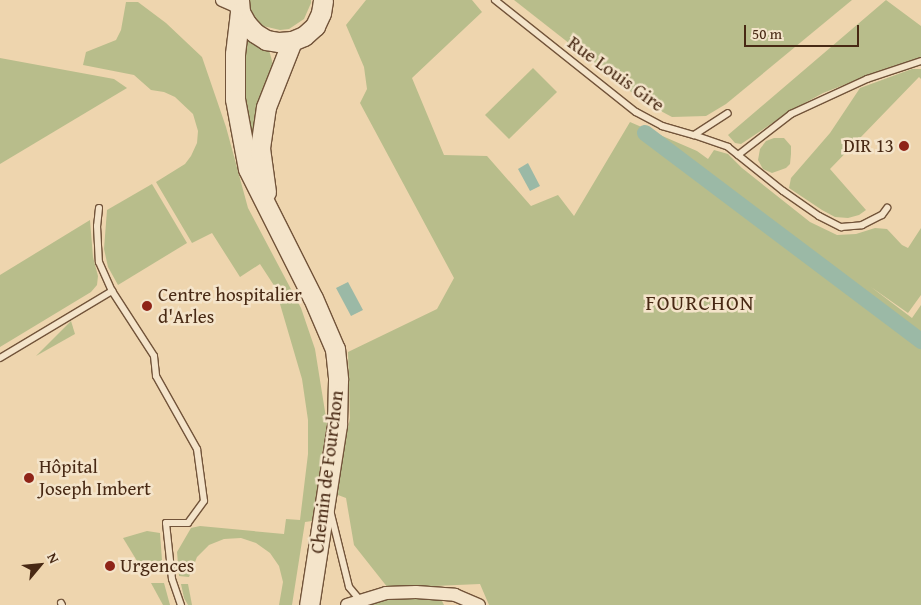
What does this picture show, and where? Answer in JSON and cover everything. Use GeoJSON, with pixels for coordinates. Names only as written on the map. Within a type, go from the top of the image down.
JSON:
{"type":"FeatureCollection","features":[{"type":"Feature","properties":{"kind":"street"},"geometry":{"type":"LineString","coordinates":[[222,0],[240,7],[246,23],[255,33],[266,40],[278,42],[292,41],[310,31],[327,4]]}},
{"type":"Feature","properties":{"kind":"street","name":"Chemin de Fourchon"},"geometry":{"type":"LineString","coordinates":[[240,7],[235,54],[235,99],[248,169],[267,204],[335,348],[338,380],[337,425],[309,605]]}},
{"type":"Feature","properties":{"kind":"street","name":"Chemin de Fourchon"},"geometry":{"type":"LineString","coordinates":[[267,204],[260,148],[266,108],[292,41]]}},
{"type":"Feature","properties":{"kind":"street"},"geometry":{"type":"LineString","coordinates":[[347,605],[386,593],[416,592],[455,595],[479,605]]}},
{"type":"Feature","properties":{"kind":"lane","name":"Rue Louis Gire"},"geometry":{"type":"LineString","coordinates":[[495,0],[636,112],[662,126],[728,146],[783,191],[818,216],[841,226],[862,225],[882,215],[887,208]]}},
{"type":"Feature","properties":{"kind":"lane"},"geometry":{"type":"LineString","coordinates":[[738,155],[791,114],[867,79],[921,61]]}},
{"type":"Feature","properties":{"kind":"lane"},"geometry":{"type":"LineString","coordinates":[[694,135],[728,114]]}},
{"type":"Feature","properties":{"kind":"lane"},"geometry":{"type":"LineString","coordinates":[[99,208],[97,226],[99,262],[112,291],[154,356],[156,376],[197,449],[204,501],[188,523],[166,523],[172,579],[181,605]]}},
{"type":"Feature","properties":{"kind":"lane"},"geometry":{"type":"LineString","coordinates":[[0,358],[85,305],[112,291]]}},
{"type":"Feature","properties":{"kind":"lane"},"geometry":{"type":"LineString","coordinates":[[326,493],[349,587],[360,600]]}},
{"type":"Feature","properties":{"kind":"green space"},"geometry":{"type":"Polygon","coordinates":[[[248,0],[311,0],[311,3],[304,19],[289,29],[280,30],[263,26],[256,20],[251,13],[248,0]]]}},
{"type":"Feature","properties":{"kind":"green space"},"geometry":{"type":"Polygon","coordinates":[[[366,0],[472,0],[482,12],[412,78],[444,155],[487,156],[531,206],[558,195],[574,216],[630,122],[697,151],[708,159],[714,150],[728,154],[742,168],[810,222],[837,235],[856,234],[875,228],[887,229],[902,245],[908,248],[921,228],[921,295],[908,313],[871,287],[912,318],[921,305],[921,605],[489,605],[480,584],[388,588],[354,545],[346,498],[338,495],[341,460],[350,418],[348,352],[437,309],[454,278],[360,103],[367,89],[364,67],[346,25],[366,0]]]}},
{"type":"Feature","properties":{"kind":"green space"},"geometry":{"type":"Polygon","coordinates":[[[514,0],[852,0],[726,104],[706,116],[672,117],[644,102],[514,0]]]}},
{"type":"Feature","properties":{"kind":"green space"},"geometry":{"type":"Polygon","coordinates":[[[886,0],[921,26],[921,59],[893,66],[823,93],[792,110],[741,144],[735,143],[728,135],[886,0]]]}},
{"type":"Feature","properties":{"kind":"green space"},"geometry":{"type":"Polygon","coordinates":[[[126,2],[138,2],[166,23],[202,57],[226,127],[248,208],[301,308],[315,349],[327,424],[312,521],[305,522],[292,605],[279,605],[283,582],[279,566],[270,553],[256,543],[241,538],[224,539],[209,545],[197,557],[189,577],[179,576],[177,552],[191,528],[200,526],[284,534],[286,519],[300,520],[308,454],[308,420],[302,379],[275,287],[260,264],[240,277],[212,233],[192,243],[156,182],[185,164],[191,156],[197,143],[198,131],[193,114],[175,97],[164,92],[151,90],[134,75],[83,65],[86,52],[116,40],[121,30],[126,2]]]}},
{"type":"Feature","properties":{"kind":"green space"},"geometry":{"type":"Polygon","coordinates":[[[241,29],[251,39],[269,50],[274,68],[255,159],[243,101],[241,29]]]}},
{"type":"Feature","properties":{"kind":"green space"},"geometry":{"type":"Polygon","coordinates":[[[0,58],[114,79],[127,88],[0,164],[0,58]]]}},
{"type":"Feature","properties":{"kind":"green space"},"geometry":{"type":"Polygon","coordinates":[[[533,68],[557,92],[509,139],[485,115],[533,68]]]}},
{"type":"Feature","properties":{"kind":"green space"},"geometry":{"type":"Polygon","coordinates":[[[912,69],[921,69],[921,79],[919,77],[830,169],[866,210],[859,215],[848,218],[835,217],[789,188],[791,178],[830,133],[860,88],[912,69]]]}},
{"type":"Feature","properties":{"kind":"green space"},"geometry":{"type":"Polygon","coordinates":[[[774,138],[784,138],[791,146],[791,154],[790,164],[786,168],[772,173],[763,169],[758,160],[760,149],[766,141],[774,138]]]}},
{"type":"Feature","properties":{"kind":"green space"},"geometry":{"type":"Polygon","coordinates":[[[152,184],[187,243],[118,285],[108,267],[104,249],[107,210],[152,184]]]}},
{"type":"Feature","properties":{"kind":"green space"},"geometry":{"type":"Polygon","coordinates":[[[90,220],[93,257],[98,276],[97,285],[91,292],[0,347],[0,275],[90,220]]]}},
{"type":"Feature","properties":{"kind":"green space"},"geometry":{"type":"Polygon","coordinates":[[[71,321],[75,334],[36,356],[71,321]]]}},
{"type":"Feature","properties":{"kind":"green space"},"geometry":{"type":"Polygon","coordinates":[[[147,531],[160,533],[163,574],[145,574],[123,538],[147,531]]]}},
{"type":"Feature","properties":{"kind":"green space"},"geometry":{"type":"Polygon","coordinates":[[[151,583],[164,583],[170,605],[163,605],[151,583]]]}},
{"type":"Feature","properties":{"kind":"green space"},"geometry":{"type":"Polygon","coordinates":[[[181,584],[188,584],[192,605],[188,605],[184,598],[181,584]]]}},
{"type":"Feature","properties":{"kind":"green space"},"geometry":{"type":"Polygon","coordinates":[[[392,594],[441,599],[444,605],[368,605],[392,594]]]}},
{"type":"Feature","properties":{"kind":"shaded area"},"geometry":{"type":"Polygon","coordinates":[[[528,163],[540,186],[530,191],[518,169],[528,163]]]}},
{"type":"Feature","properties":{"kind":"shaded area"},"geometry":{"type":"Polygon","coordinates":[[[348,282],[363,310],[351,316],[336,288],[348,282]]]}},
{"type":"Feature","properties":{"kind":"waterway"},"geometry":{"type":"LineString","coordinates":[[645,133],[921,341]]}},
{"type":"Feature","properties":{"kind":"place","name":"DIR 13"},"geometry":{"type":"Point","coordinates":[904,146]}},
{"type":"Feature","properties":{"kind":"place","name":"Centre hospitalier d'Arles"},"geometry":{"type":"Point","coordinates":[147,306]}},
{"type":"Feature","properties":{"kind":"place","name":"Hôpital Joseph Imbert"},"geometry":{"type":"Point","coordinates":[29,478]}},
{"type":"Feature","properties":{"kind":"place","name":"Urgences"},"geometry":{"type":"Point","coordinates":[110,566]}},
{"type":"Feature","properties":{"kind":"district","name":"FOURCHON"},"geometry":{"type":"Point","coordinates":[700,303]}}]}
